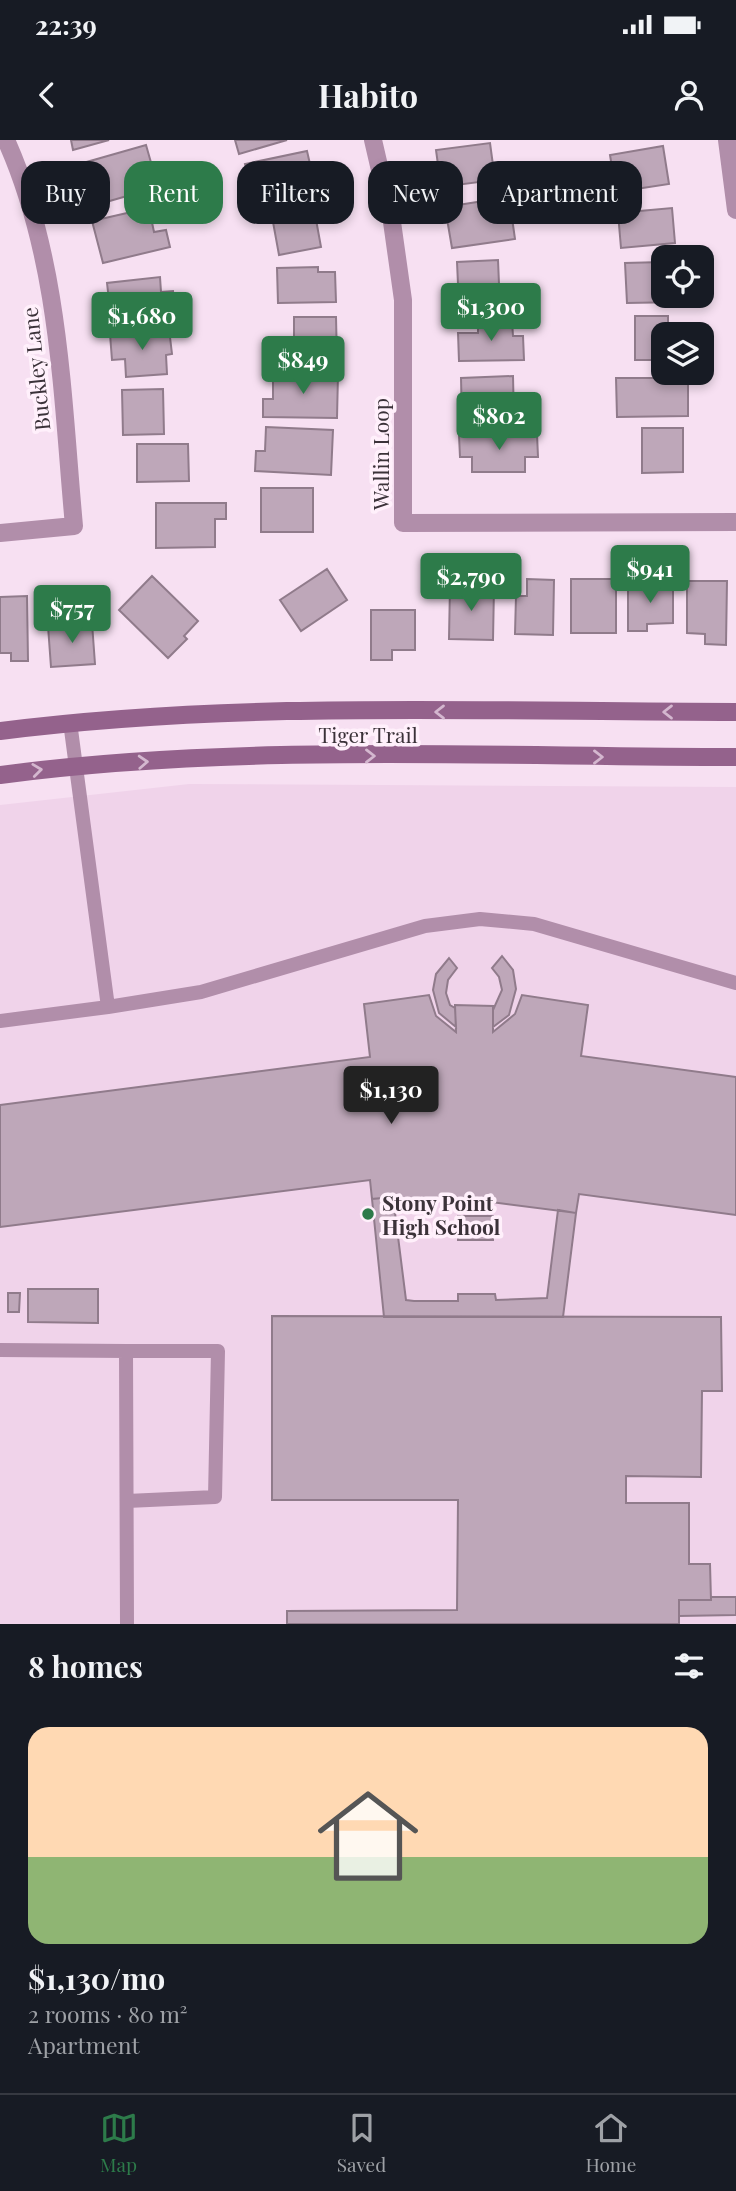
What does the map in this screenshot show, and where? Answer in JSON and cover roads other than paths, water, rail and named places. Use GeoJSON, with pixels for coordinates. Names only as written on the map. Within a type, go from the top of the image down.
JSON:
{"type":"FeatureCollection","features":[{"type":"Feature","properties":{"kind":"street","name":"Buckley Lane"},"geometry":{"type":"LineString","coordinates":[[0,533],[74,526],[54,310],[26,184],[6,140]]}},
{"type":"Feature","properties":{"kind":"street","name":"Wallin Loop"},"geometry":{"type":"LineString","coordinates":[[373,140],[392,222],[403,300],[403,523],[736,522]]}},
{"type":"Feature","properties":{"kind":"street"},"geometry":{"type":"LineString","coordinates":[[727,140],[736,210]]}},
{"type":"Feature","properties":{"kind":"street","name":"Tiger Trail"},"geometry":{"type":"LineString","coordinates":[[0,731],[69,722],[237,712],[736,712]]}},
{"type":"Feature","properties":{"kind":"street","name":"Tiger Trail"},"geometry":{"type":"LineString","coordinates":[[0,775],[75,765],[246,756],[736,757]]}},
{"type":"Feature","properties":{"kind":"lane"},"geometry":{"type":"LineString","coordinates":[[69,722],[108,1007]]}},
{"type":"Feature","properties":{"kind":"lane"},"geometry":{"type":"LineString","coordinates":[[0,1021],[201,992],[425,926],[480,919],[534,924],[736,982]]}},
{"type":"Feature","properties":{"kind":"lane"},"geometry":{"type":"LineString","coordinates":[[0,1350],[218,1351],[215,1497],[127,1500]]}},
{"type":"Feature","properties":{"kind":"lane"},"geometry":{"type":"LineString","coordinates":[[126,1351],[127,1624]]}},
{"type":"Feature","properties":{"kind":"place","name":"Stony Point High School"},"geometry":{"type":"Point","coordinates":[368,1214]}}]}
